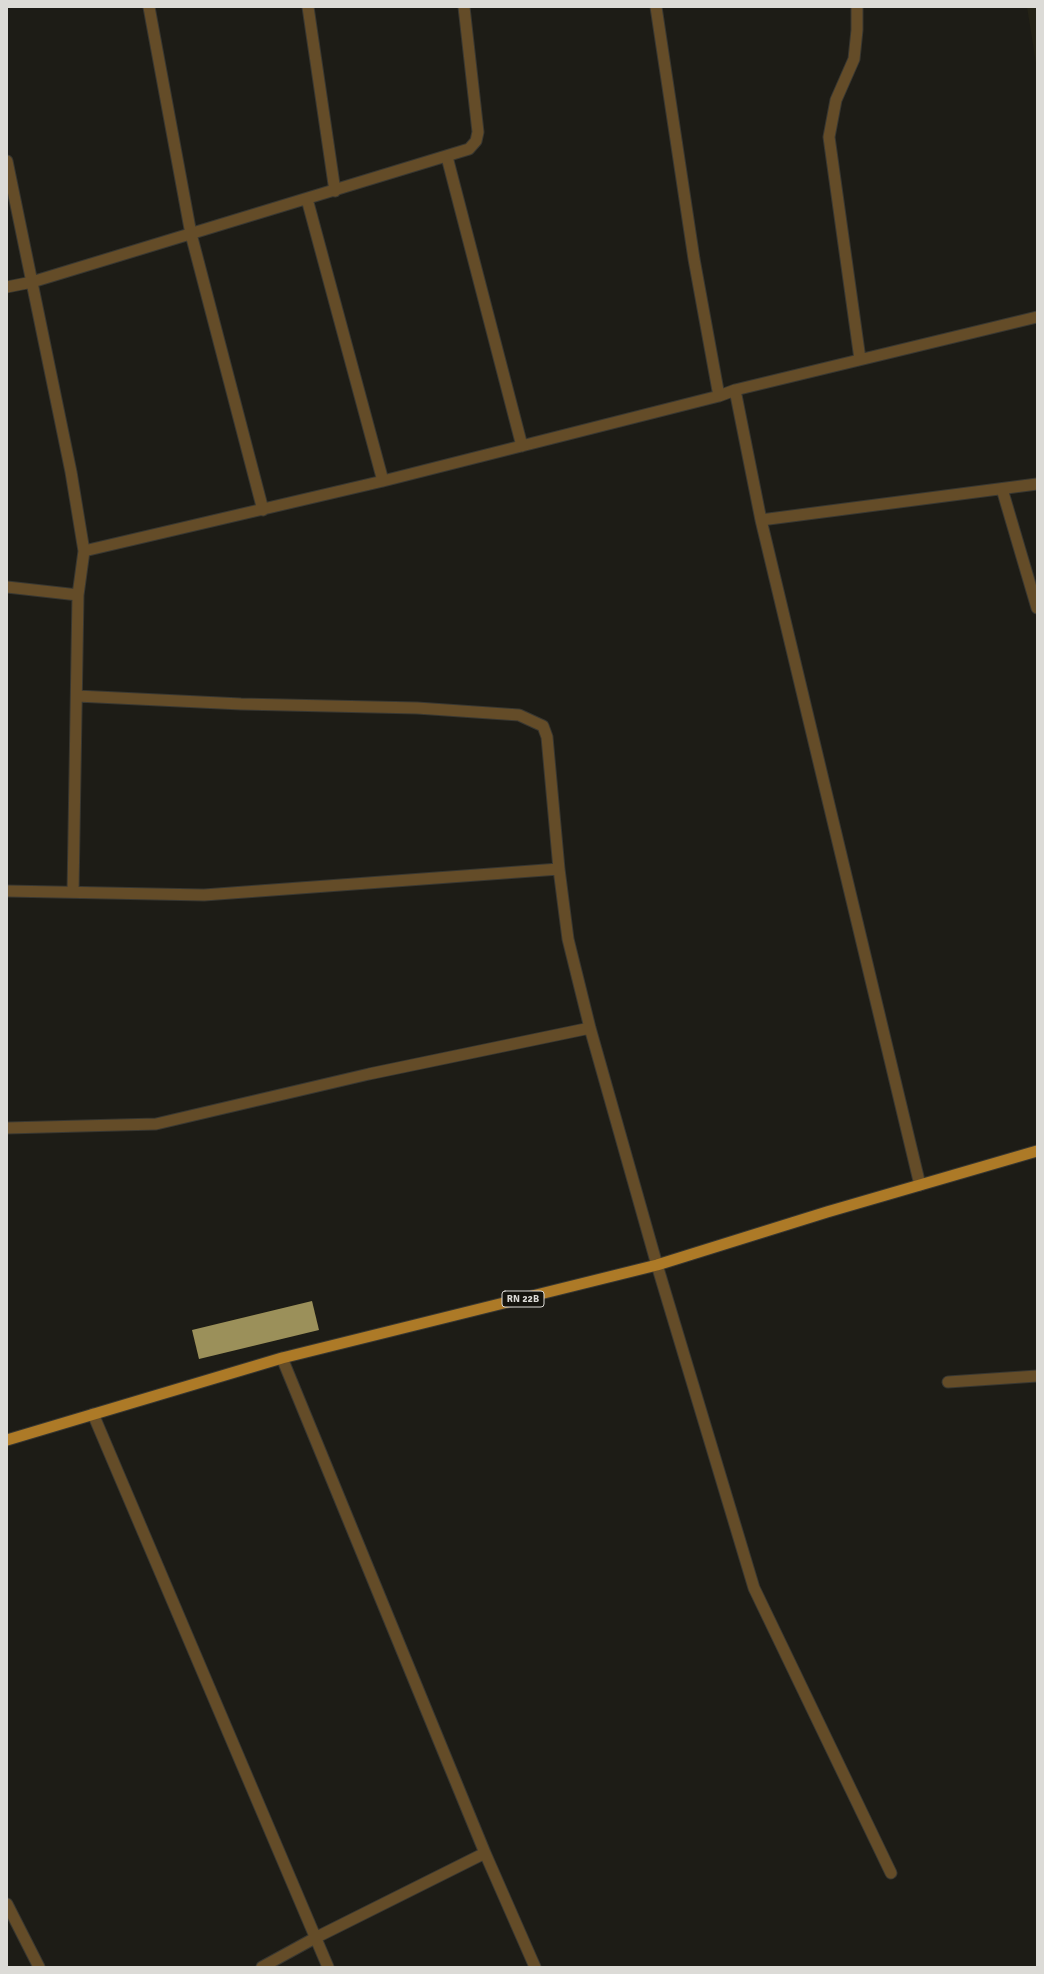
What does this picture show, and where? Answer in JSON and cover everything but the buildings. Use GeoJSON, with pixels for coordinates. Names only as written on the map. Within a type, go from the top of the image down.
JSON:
{"type":"FeatureCollection","features":[{"type":"Feature","properties":{"kind":"main road","name":"RN 22B"},"geometry":{"type":"LineString","coordinates":[[7,1440],[282,1358],[656,1265],[1037,1151]]}},
{"type":"Feature","properties":{"kind":"street"},"geometry":{"type":"LineString","coordinates":[[149,7],[191,234],[263,510]]}},
{"type":"Feature","properties":{"kind":"street"},"geometry":{"type":"LineString","coordinates":[[308,7],[335,191]]}},
{"type":"Feature","properties":{"kind":"street"},"geometry":{"type":"LineString","coordinates":[[7,287],[32,282],[447,157],[469,149],[476,141],[478,132],[464,7]]}},
{"type":"Feature","properties":{"kind":"street"},"geometry":{"type":"LineString","coordinates":[[656,7],[694,259],[719,396]]}},
{"type":"Feature","properties":{"kind":"street"},"geometry":{"type":"LineString","coordinates":[[857,7],[857,30],[854,59],[836,100],[829,137],[860,360]]}},
{"type":"Feature","properties":{"kind":"street"},"geometry":{"type":"LineString","coordinates":[[447,157],[522,446]]}},
{"type":"Feature","properties":{"kind":"street"},"geometry":{"type":"LineString","coordinates":[[7,161],[71,472],[84,551],[78,595],[73,892]]}},
{"type":"Feature","properties":{"kind":"street"},"geometry":{"type":"LineString","coordinates":[[307,199],[383,481]]}},
{"type":"Feature","properties":{"kind":"street"},"geometry":{"type":"LineString","coordinates":[[84,551],[383,481],[719,396],[735,390],[1037,317]]}},
{"type":"Feature","properties":{"kind":"street"},"geometry":{"type":"LineString","coordinates":[[735,390],[761,520],[920,1185]]}},
{"type":"Feature","properties":{"kind":"street"},"geometry":{"type":"LineString","coordinates":[[761,520],[1037,484]]}},
{"type":"Feature","properties":{"kind":"street"},"geometry":{"type":"LineString","coordinates":[[1002,488],[1037,608]]}},
{"type":"Feature","properties":{"kind":"street"},"geometry":{"type":"LineString","coordinates":[[7,587],[78,595]]}},
{"type":"Feature","properties":{"kind":"street"},"geometry":{"type":"LineString","coordinates":[[77,696],[241,704],[417,708],[519,715],[543,726],[547,737],[559,869],[568,939],[590,1028],[656,1265],[754,1588],[890,1873]]}},
{"type":"Feature","properties":{"kind":"street"},"geometry":{"type":"LineString","coordinates":[[7,891],[204,895],[559,869]]}},
{"type":"Feature","properties":{"kind":"street"},"geometry":{"type":"LineString","coordinates":[[7,1128],[156,1124],[369,1074],[590,1028]]}},
{"type":"Feature","properties":{"kind":"street"},"geometry":{"type":"LineString","coordinates":[[282,1358],[485,1853],[535,1967]]}},
{"type":"Feature","properties":{"kind":"street"},"geometry":{"type":"LineString","coordinates":[[948,1382],[1037,1376]]}},
{"type":"Feature","properties":{"kind":"street"},"geometry":{"type":"LineString","coordinates":[[92,1414],[328,1967]]}},
{"type":"Feature","properties":{"kind":"street"},"geometry":{"type":"LineString","coordinates":[[262,1967],[315,1938],[485,1853]]}},
{"type":"Feature","properties":{"kind":"street"},"geometry":{"type":"LineString","coordinates":[[7,1904],[39,1967]]}},
{"type":"Feature","properties":{"kind":"shaded area"},"geometry":{"type":"Polygon","coordinates":[[[1027,7],[1037,7],[1037,70],[1027,7]]]}}]}
